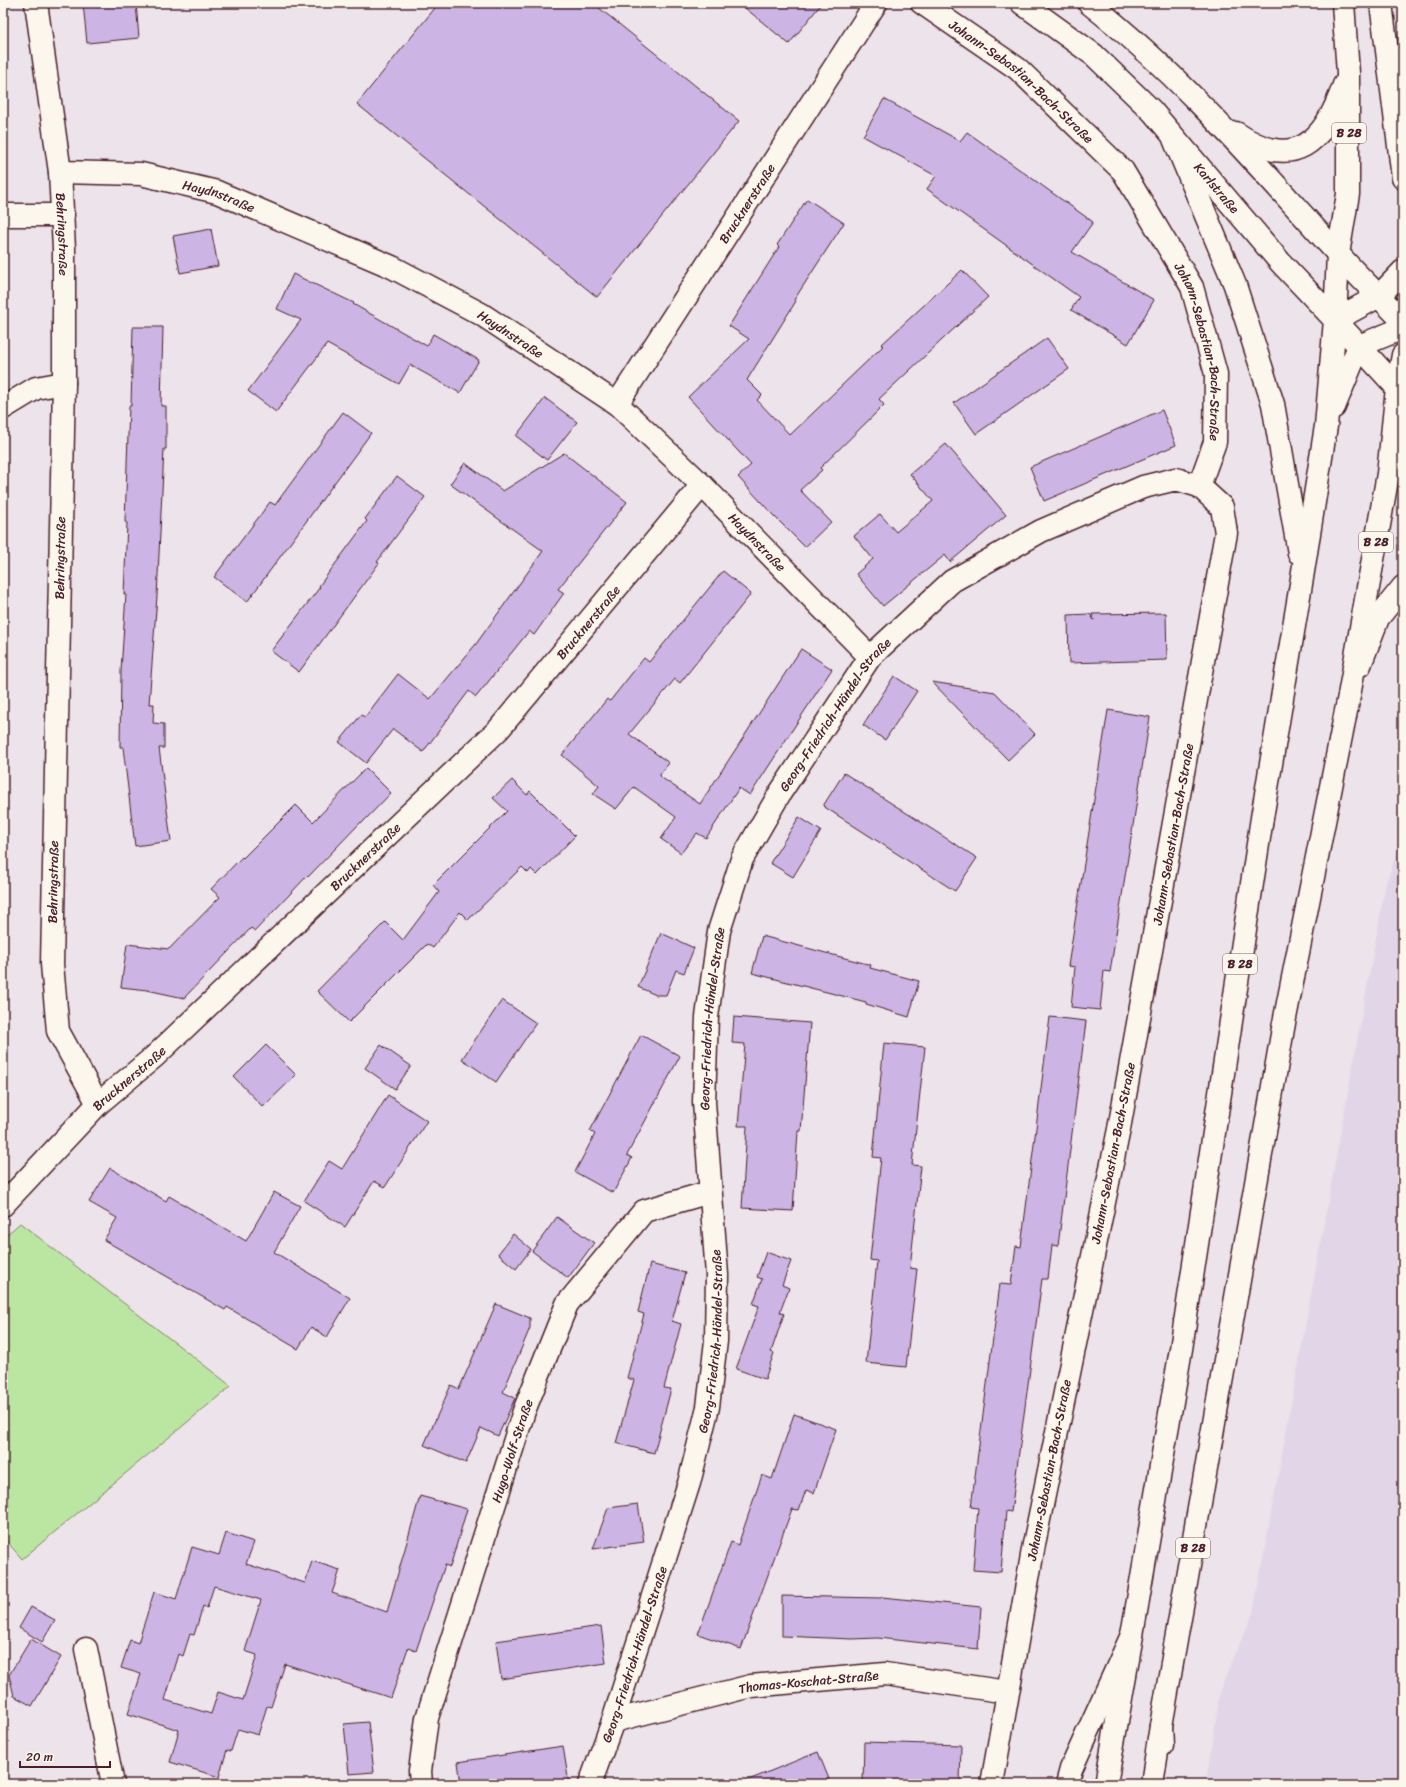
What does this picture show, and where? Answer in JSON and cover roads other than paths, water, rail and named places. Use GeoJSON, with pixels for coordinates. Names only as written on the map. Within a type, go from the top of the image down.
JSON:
{"type":"FeatureCollection","features":[{"type":"Feature","properties":{"kind":"main road","name":"Behringstraße"},"geometry":{"type":"LineString","coordinates":[[36,3],[60,172],[63,215],[64,383],[52,964],[58,1031],[98,1104]]}},
{"type":"Feature","properties":{"kind":"main road","name":"Brucknerstraße"},"geometry":{"type":"LineString","coordinates":[[617,404],[876,3]]}},
{"type":"Feature","properties":{"kind":"main road","name":"Johann-Sebastian-Bach-Straße"},"geometry":{"type":"LineString","coordinates":[[922,3],[1018,69],[1123,172],[1192,287],[1216,374],[1215,442],[1198,486],[1222,507],[1226,533],[1119,1129],[1034,1544],[992,1784]]}},
{"type":"Feature","properties":{"kind":"main road","name":"Karlstraße"},"geometry":{"type":"LineString","coordinates":[[1022,3],[1094,55],[1152,111],[1281,263],[1400,391]]}},
{"type":"Feature","properties":{"kind":"main road"},"geometry":{"type":"LineString","coordinates":[[1089,3],[1126,32],[1212,116],[1304,214],[1338,254],[1403,321]]}},
{"type":"Feature","properties":{"kind":"main road","name":"B 28"},"geometry":{"type":"LineString","coordinates":[[1106,1784],[1181,1350],[1262,818],[1326,426],[1335,320],[1338,254],[1348,194],[1348,73],[1343,3]]}},
{"type":"Feature","properties":{"kind":"main road"},"geometry":{"type":"LineString","coordinates":[[1381,3],[1403,178]]}},
{"type":"Feature","properties":{"kind":"main road"},"geometry":{"type":"LineString","coordinates":[[1212,116],[1248,141],[1265,148],[1284,152],[1297,148],[1319,135],[1336,109],[1348,73]]}},
{"type":"Feature","properties":{"kind":"main road"},"geometry":{"type":"LineString","coordinates":[[1174,138],[1235,284],[1273,404],[1292,509],[1302,578]]}},
{"type":"Feature","properties":{"kind":"main road","name":"Haydnstraße"},"geometry":{"type":"LineString","coordinates":[[60,172],[141,174],[217,192],[392,267],[482,314],[617,404],[702,485],[870,657]]}},
{"type":"Feature","properties":{"kind":"main road"},"geometry":{"type":"LineString","coordinates":[[3,215],[63,215]]}},
{"type":"Feature","properties":{"kind":"main road"},"geometry":{"type":"LineString","coordinates":[[1335,320],[1379,296],[1403,271]]}},
{"type":"Feature","properties":{"kind":"main road"},"geometry":{"type":"LineString","coordinates":[[1326,426],[1359,346],[1403,328]]}},
{"type":"Feature","properties":{"kind":"main road","name":"B 28"},"geometry":{"type":"LineString","coordinates":[[1152,1784],[1284,1023],[1349,696],[1388,474],[1400,391],[1403,356]]}},
{"type":"Feature","properties":{"kind":"main road"},"geometry":{"type":"LineString","coordinates":[[3,408],[36,388],[64,383]]}},
{"type":"Feature","properties":{"kind":"main road","name":"Georg-Friedrich-Händel-Straße"},"geometry":{"type":"LineString","coordinates":[[590,1784],[613,1721],[689,1483],[708,1407],[716,1341],[717,1275],[704,1102],[707,1017],[719,931],[742,859],[780,793],[870,657],[952,581],[1041,531],[1143,487],[1176,479],[1198,486]]}},
{"type":"Feature","properties":{"kind":"main road","name":"Brucknerstraße"},"geometry":{"type":"LineString","coordinates":[[3,1206],[98,1104],[155,1056],[499,729],[702,485]]}},
{"type":"Feature","properties":{"kind":"main road"},"geometry":{"type":"LineString","coordinates":[[1349,696],[1378,618],[1403,587]]}},
{"type":"Feature","properties":{"kind":"main road","name":"Hugo-Wolf-Straße"},"geometry":{"type":"LineString","coordinates":[[422,1784],[420,1771],[427,1718],[524,1411],[567,1304],[644,1212],[710,1192]]}},
{"type":"Feature","properties":{"kind":"main road"},"geometry":{"type":"LineString","coordinates":[[1066,1784],[1071,1769],[1132,1635]]}},
{"type":"Feature","properties":{"kind":"main road"},"geometry":{"type":"LineString","coordinates":[[86,1649],[113,1784]]}},
{"type":"Feature","properties":{"kind":"main road","name":"Thomas-Koschat-Straße"},"geometry":{"type":"LineString","coordinates":[[613,1721],[751,1686],[885,1674],[1007,1692]]}},
{"type":"Feature","properties":{"kind":"main road"},"geometry":{"type":"LineString","coordinates":[[1162,1726],[1162,1784]]}}]}
